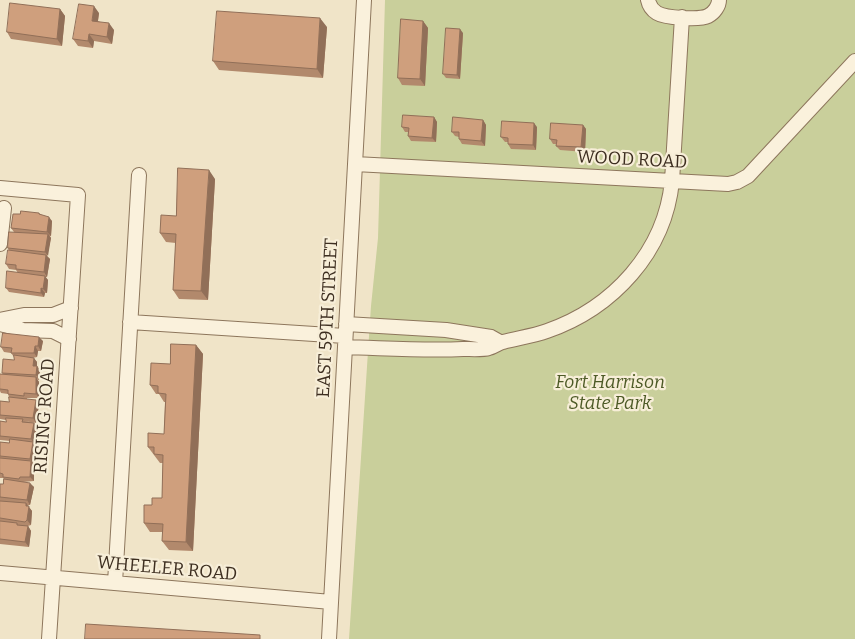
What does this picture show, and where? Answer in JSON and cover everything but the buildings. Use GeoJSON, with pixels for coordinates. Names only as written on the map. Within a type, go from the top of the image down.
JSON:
{"type":"FeatureCollection","features":[{"type":"Feature","properties":{"kind":"street","name":"EAST 59TH STREET"},"geometry":{"type":"LineString","coordinates":[[329,639],[364,0]]}},
{"type":"Feature","properties":{"kind":"street"},"geometry":{"type":"LineString","coordinates":[[648,0],[648,4],[656,13],[663,16],[698,18],[708,16],[718,6],[719,0]]}},
{"type":"Feature","properties":{"kind":"street"},"geometry":{"type":"LineString","coordinates":[[130,322],[345,335],[442,350],[490,348],[500,342],[525,337],[559,326],[595,307],[617,290],[640,265],[666,211],[672,181],[682,17]]}},
{"type":"Feature","properties":{"kind":"street","name":"WOOD ROAD"},"geometry":{"type":"LineString","coordinates":[[355,164],[728,184],[748,176],[855,61]]}},
{"type":"Feature","properties":{"kind":"street"},"geometry":{"type":"LineString","coordinates":[[115,583],[139,176]]}},
{"type":"Feature","properties":{"kind":"street","name":"RISING ROAD"},"geometry":{"type":"LineString","coordinates":[[0,188],[78,195],[49,639]]}},
{"type":"Feature","properties":{"kind":"street"},"geometry":{"type":"LineString","coordinates":[[0,244],[4,208]]}},
{"type":"Feature","properties":{"kind":"street"},"geometry":{"type":"LineString","coordinates":[[0,322],[24,315],[53,315],[71,308]]}},
{"type":"Feature","properties":{"kind":"street"},"geometry":{"type":"LineString","coordinates":[[0,322],[23,330],[53,331],[69,339]]}},
{"type":"Feature","properties":{"kind":"street"},"geometry":{"type":"LineString","coordinates":[[345,335],[446,330],[491,337],[500,342]]}},
{"type":"Feature","properties":{"kind":"street","name":"WHEELER ROAD"},"geometry":{"type":"LineString","coordinates":[[0,573],[331,602]]}},
{"type":"Feature","properties":{"kind":"green space","name":"Fort Harrison State Park"},"geometry":{"type":"Polygon","coordinates":[[[385,0],[855,0],[855,639],[349,639],[371,306],[378,238],[385,0]]]}}]}
